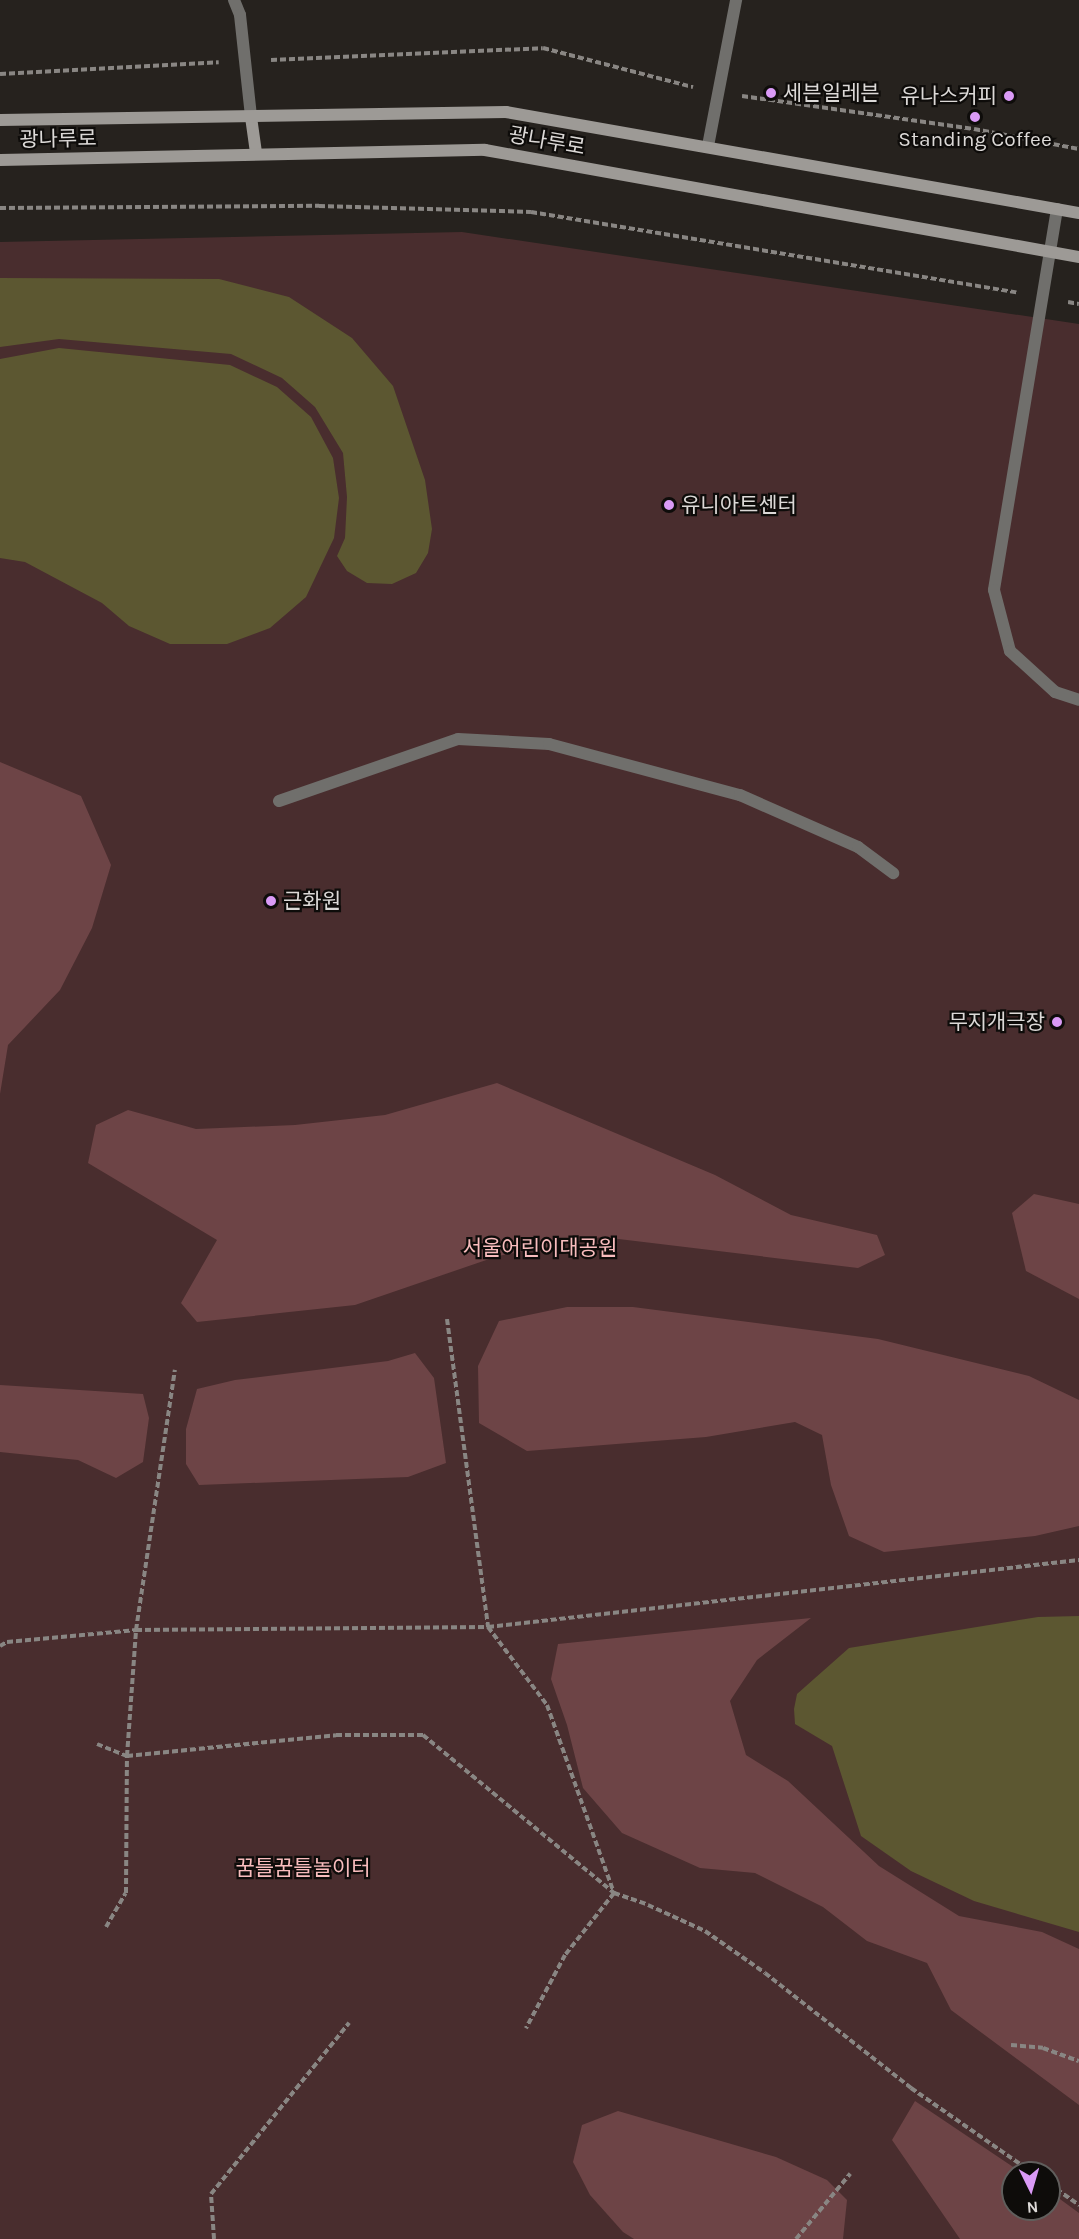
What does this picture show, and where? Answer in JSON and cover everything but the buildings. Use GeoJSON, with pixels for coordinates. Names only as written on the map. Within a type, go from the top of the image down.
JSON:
{"type":"FeatureCollection","features":[{"type":"Feature","properties":{"kind":"main road","name":"광나루로"},"geometry":{"type":"LineString","coordinates":[[0,120],[506,112],[1079,213]]}},
{"type":"Feature","properties":{"kind":"main road"},"geometry":{"type":"LineString","coordinates":[[251,117],[256,154]]}},
{"type":"Feature","properties":{"kind":"main road","name":"광나루로"},"geometry":{"type":"LineString","coordinates":[[0,160],[485,150],[1079,257]]}},
{"type":"Feature","properties":{"kind":"street"},"geometry":{"type":"LineString","coordinates":[[234,0],[240,15],[251,117]]}},
{"type":"Feature","properties":{"kind":"street"},"geometry":{"type":"LineString","coordinates":[[708,146],[735,0]]}},
{"type":"Feature","properties":{"kind":"street"},"geometry":{"type":"LineString","coordinates":[[1057,209],[994,590],[1010,651],[1055,692],[1079,700]]}},
{"type":"Feature","properties":{"kind":"street"},"geometry":{"type":"LineString","coordinates":[[279,801],[458,739],[549,744],[740,795],[858,848],[893,873]]}},
{"type":"Feature","properties":{"kind":"path"},"geometry":{"type":"LineString","coordinates":[[0,74],[543,48],[718,93],[974,129],[1079,149]]}},
{"type":"Feature","properties":{"kind":"path"},"geometry":{"type":"LineString","coordinates":[[0,208],[319,206],[531,212],[1079,304]]}},
{"type":"Feature","properties":{"kind":"path"},"geometry":{"type":"LineString","coordinates":[[447,1319],[488,1628],[547,1705],[614,1893]]}},
{"type":"Feature","properties":{"kind":"path"},"geometry":{"type":"LineString","coordinates":[[106,1927],[126,1893],[127,1756],[136,1630],[175,1370]]}},
{"type":"Feature","properties":{"kind":"path"},"geometry":{"type":"LineString","coordinates":[[0,1646],[8,1642],[136,1630],[488,1628],[1079,1560]]}},
{"type":"Feature","properties":{"kind":"path"},"geometry":{"type":"LineString","coordinates":[[97,1744],[127,1756],[336,1735],[423,1735],[614,1893],[648,1905],[705,1931],[765,1973],[911,2088],[1016,2161]]}},
{"type":"Feature","properties":{"kind":"path"},"geometry":{"type":"LineString","coordinates":[[526,2028],[566,1955],[614,1893]]}},
{"type":"Feature","properties":{"kind":"path"},"geometry":{"type":"LineString","coordinates":[[214,2239],[211,2194],[349,2023]]}},
{"type":"Feature","properties":{"kind":"path"},"geometry":{"type":"LineString","coordinates":[[1011,2045],[1043,2048],[1079,2061]]}},
{"type":"Feature","properties":{"kind":"path"},"geometry":{"type":"LineString","coordinates":[[796,2239],[850,2174]]}},
{"type":"Feature","properties":{"kind":"path"},"geometry":{"type":"LineString","coordinates":[[1061,2192],[1079,2205]]}},
{"type":"Feature","properties":{"kind":"green space","name":"서울어린이대공원"},"geometry":{"type":"Polygon","coordinates":[[[462,232],[1079,324],[1079,2239],[0,2239],[0,242],[462,232]]]}},
{"type":"Feature","properties":{"kind":"green space"},"geometry":{"type":"Polygon","coordinates":[[[0,762],[81,796],[111,865],[92,928],[60,990],[8,1045],[0,1094],[0,762]]]}},
{"type":"Feature","properties":{"kind":"green space"},"geometry":{"type":"Polygon","coordinates":[[[497,1083],[715,1175],[791,1215],[877,1235],[885,1255],[858,1268],[602,1237],[498,1256],[355,1305],[197,1322],[181,1303],[217,1240],[88,1163],[96,1125],[128,1110],[196,1129],[295,1125],[385,1115],[497,1083]]]}},
{"type":"Feature","properties":{"kind":"green space"},"geometry":{"type":"Polygon","coordinates":[[[1034,1194],[1079,1204],[1079,1299],[1026,1271],[1012,1213],[1034,1194]]]}},
{"type":"Feature","properties":{"kind":"green space"},"geometry":{"type":"Polygon","coordinates":[[[567,1307],[633,1307],[878,1339],[1029,1376],[1079,1400],[1079,1526],[1035,1536],[884,1552],[849,1536],[831,1485],[822,1435],[795,1422],[706,1437],[527,1451],[479,1423],[478,1366],[499,1321],[567,1307]]]}},
{"type":"Feature","properties":{"kind":"green space"},"geometry":{"type":"Polygon","coordinates":[[[415,1353],[434,1378],[446,1463],[408,1477],[199,1485],[186,1464],[186,1429],[197,1389],[235,1380],[388,1361],[415,1353]]]}},
{"type":"Feature","properties":{"kind":"green space"},"geometry":{"type":"Polygon","coordinates":[[[0,1385],[143,1394],[149,1418],[143,1462],[116,1478],[78,1460],[0,1452],[0,1385]]]}},
{"type":"Feature","properties":{"kind":"green space"},"geometry":{"type":"Polygon","coordinates":[[[811,1618],[757,1660],[730,1701],[746,1755],[788,1781],[879,1866],[959,1916],[1042,1932],[1079,1949],[1079,2105],[951,2010],[927,1963],[867,1941],[823,1907],[755,1873],[700,1868],[622,1833],[583,1788],[567,1725],[551,1679],[558,1644],[811,1618]]]}},
{"type":"Feature","properties":{"kind":"green space"},"geometry":{"type":"Polygon","coordinates":[[[915,2101],[1004,2161],[1001,2161],[1001,2221],[1061,2221],[1061,2200],[1079,2213],[1079,2239],[960,2239],[892,2140],[915,2101]]]}},
{"type":"Feature","properties":{"kind":"green space"},"geometry":{"type":"Polygon","coordinates":[[[618,2111],[776,2157],[827,2180],[847,2200],[843,2239],[634,2239],[623,2232],[590,2195],[573,2162],[582,2125],[618,2111]]]}},
{"type":"Feature","properties":{"kind":"shaded area"},"geometry":{"type":"Polygon","coordinates":[[[0,278],[219,279],[289,297],[352,338],[393,386],[425,480],[432,529],[428,553],[416,573],[392,584],[367,583],[347,571],[337,556],[345,538],[347,497],[343,453],[315,407],[282,378],[231,354],[59,339],[0,347],[0,278]]]}},
{"type":"Feature","properties":{"kind":"shaded area"},"geometry":{"type":"Polygon","coordinates":[[[59,348],[230,365],[277,387],[311,417],[333,458],[339,498],[334,538],[306,597],[270,628],[227,644],[170,644],[129,626],[102,603],[25,562],[0,558],[0,359],[59,348]]]}},
{"type":"Feature","properties":{"kind":"shaded area"},"geometry":{"type":"Polygon","coordinates":[[[1079,1616],[1079,1932],[974,1901],[911,1871],[861,1836],[832,1746],[795,1724],[794,1709],[797,1694],[849,1648],[1038,1617],[1079,1616]]]}},
{"type":"Feature","properties":{"kind":"place","name":"세븐일레븐"},"geometry":{"type":"Point","coordinates":[771,93]}},
{"type":"Feature","properties":{"kind":"place","name":"유나스커피"},"geometry":{"type":"Point","coordinates":[1009,96]}},
{"type":"Feature","properties":{"kind":"place","name":"Standing Coffee"},"geometry":{"type":"Point","coordinates":[975,117]}},
{"type":"Feature","properties":{"kind":"place","name":"유니아트센터"},"geometry":{"type":"Point","coordinates":[669,505]}},
{"type":"Feature","properties":{"kind":"place","name":"근화원"},"geometry":{"type":"Point","coordinates":[271,901]}},
{"type":"Feature","properties":{"kind":"place","name":"무지개극장"},"geometry":{"type":"Point","coordinates":[1057,1022]}},
{"type":"Feature","properties":{"kind":"park label","name":"꿈틀꿈틀놀이터"},"geometry":{"type":"Point","coordinates":[303,1868]}}]}
